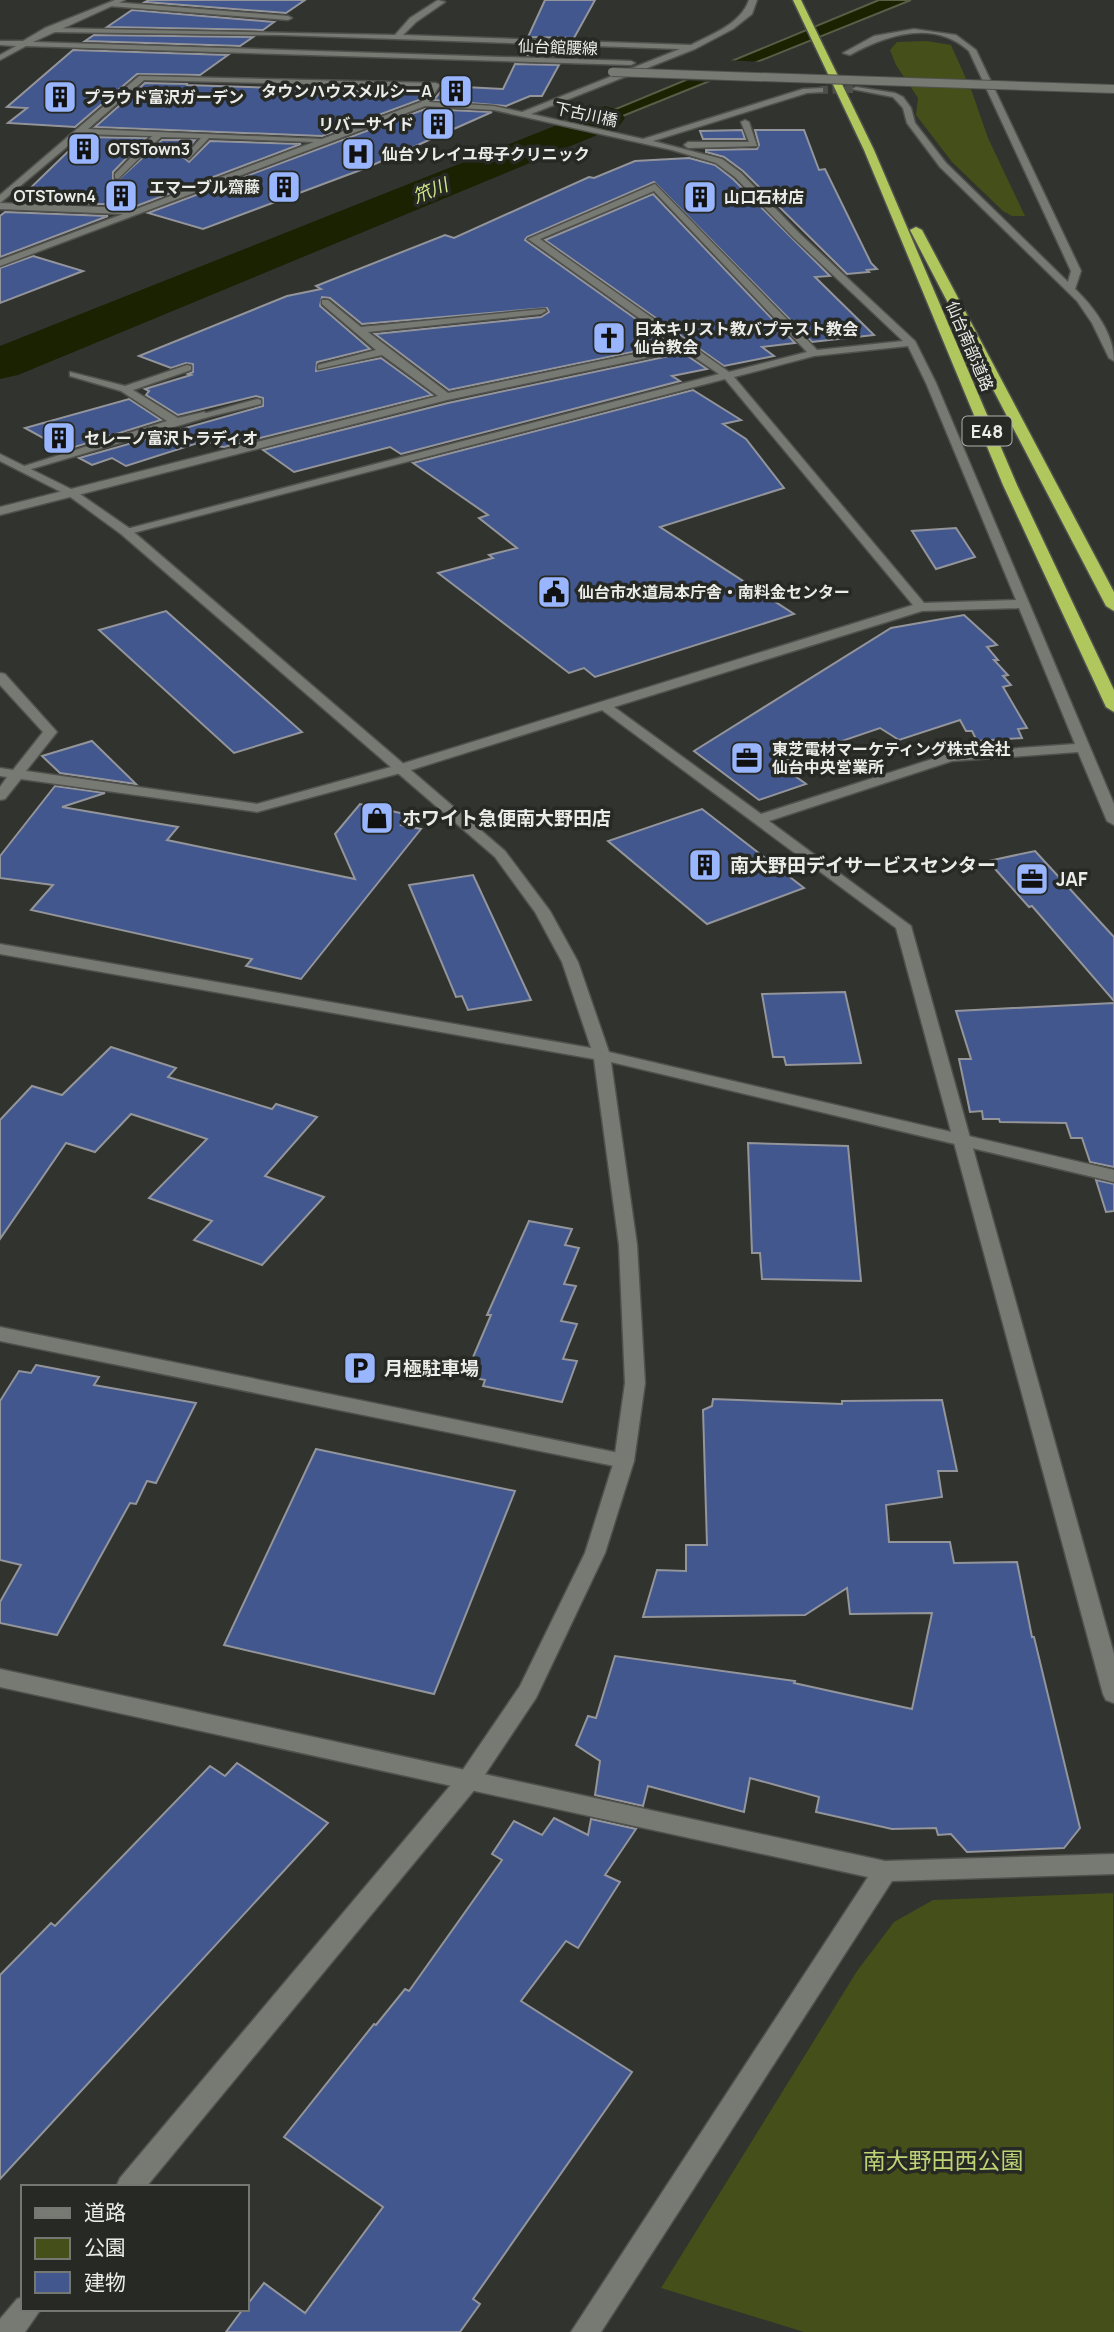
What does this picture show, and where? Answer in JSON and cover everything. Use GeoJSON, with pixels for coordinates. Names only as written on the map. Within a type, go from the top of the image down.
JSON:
{"type":"FeatureCollection","features":[{"type":"Feature","properties":{"kind":"highway","name":"仙台南部道路"},"geometry":{"type":"LineString","coordinates":[[797,0],[822,57],[869,150],[1010,485],[1114,707]]}},
{"type":"Feature","properties":{"kind":"highway","name":"仙台南部道路"},"geometry":{"type":"LineString","coordinates":[[869,150],[886,173],[1114,606]]}},
{"type":"Feature","properties":{"kind":"street"},"geometry":{"type":"LineString","coordinates":[[0,58],[4,52],[48,30],[121,0]]}},
{"type":"Feature","properties":{"kind":"street"},"geometry":{"type":"LineString","coordinates":[[523,114],[692,47],[730,27],[749,12],[753,0]]}},
{"type":"Feature","properties":{"kind":"street"},"geometry":{"type":"LineString","coordinates":[[112,4],[288,18]]}},
{"type":"Feature","properties":{"kind":"street"},"geometry":{"type":"LineString","coordinates":[[397,37],[414,20],[437,4]]}},
{"type":"Feature","properties":{"kind":"street"},"geometry":{"type":"LineString","coordinates":[[414,5],[437,4]]}},
{"type":"Feature","properties":{"kind":"street"},"geometry":{"type":"LineString","coordinates":[[48,30],[397,37],[692,47]]}},
{"type":"Feature","properties":{"kind":"street"},"geometry":{"type":"LineString","coordinates":[[847,54],[875,38],[894,33],[946,34],[965,41],[972,50],[1076,271],[1070,290]]}},
{"type":"Feature","properties":{"kind":"street","name":"仙台館腰線"},"geometry":{"type":"LineString","coordinates":[[0,43],[1114,81]]}},
{"type":"Feature","properties":{"kind":"street","name":"仙台館腰線"},"geometry":{"type":"LineString","coordinates":[[4,52],[1114,89]]}},
{"type":"Feature","properties":{"kind":"street"},"geometry":{"type":"LineString","coordinates":[[0,200],[142,78],[436,85],[424,104],[0,263]]}},
{"type":"Feature","properties":{"kind":"street"},"geometry":{"type":"LineString","coordinates":[[856,89],[895,95],[900,99],[911,123],[943,165],[1070,290],[1097,323],[1114,358]]}},
{"type":"Feature","properties":{"kind":"street"},"geometry":{"type":"LineString","coordinates":[[638,139],[806,91],[820,90]]}},
{"type":"Feature","properties":{"kind":"street","name":"下古川橋"},"geometry":{"type":"LineString","coordinates":[[424,104],[494,108],[674,148]]}},
{"type":"Feature","properties":{"kind":"street"},"geometry":{"type":"LineString","coordinates":[[674,148],[754,144],[745,122]]}},
{"type":"Feature","properties":{"kind":"street"},"geometry":{"type":"LineString","coordinates":[[80,131],[326,141]]}},
{"type":"Feature","properties":{"kind":"street"},"geometry":{"type":"LineString","coordinates":[[118,176],[159,134]]}},
{"type":"Feature","properties":{"kind":"street"},"geometry":{"type":"LineString","coordinates":[[190,156],[207,136]]}},
{"type":"Feature","properties":{"kind":"street"},"geometry":{"type":"LineString","coordinates":[[674,148],[709,157],[728,167],[796,236],[911,343],[931,383],[1114,821]]}},
{"type":"Feature","properties":{"kind":"street"},"geometry":{"type":"LineString","coordinates":[[814,353],[655,187],[533,239],[728,376],[921,607]]}},
{"type":"Feature","properties":{"kind":"street"},"geometry":{"type":"LineString","coordinates":[[0,206],[137,211]]}},
{"type":"Feature","properties":{"kind":"street"},"geometry":{"type":"LineString","coordinates":[[325,302],[384,351],[446,397]]}},
{"type":"Feature","properties":{"kind":"street"},"geometry":{"type":"LineString","coordinates":[[360,330],[541,311]]}},
{"type":"Feature","properties":{"kind":"street"},"geometry":{"type":"LineString","coordinates":[[125,531],[814,353],[911,343]]}},
{"type":"Feature","properties":{"kind":"street"},"geometry":{"type":"LineString","coordinates":[[0,511],[446,397],[686,346]]}},
{"type":"Feature","properties":{"kind":"street"},"geometry":{"type":"LineString","coordinates":[[321,367],[384,351]]}},
{"type":"Feature","properties":{"kind":"street"},"geometry":{"type":"LineString","coordinates":[[125,389],[187,368]]}},
{"type":"Feature","properties":{"kind":"street"},"geometry":{"type":"LineString","coordinates":[[74,374],[125,389],[176,422]]}},
{"type":"Feature","properties":{"kind":"street"},"geometry":{"type":"LineString","coordinates":[[24,468],[176,422],[257,402]]}},
{"type":"Feature","properties":{"kind":"street"},"geometry":{"type":"LineString","coordinates":[[0,457],[73,494],[125,531],[500,854],[542,911],[570,962],[602,1055],[628,1245],[635,1382],[624,1461],[594,1553],[528,1692],[468,1782],[131,2185]]}},
{"type":"Feature","properties":{"kind":"street"},"geometry":{"type":"LineString","coordinates":[[0,772],[257,808],[403,768],[921,607],[1024,604]]}},
{"type":"Feature","properties":{"kind":"street"},"geometry":{"type":"LineString","coordinates":[[0,677],[50,732],[0,796]]}},
{"type":"Feature","properties":{"kind":"street"},"geometry":{"type":"LineString","coordinates":[[602,705],[903,926],[1114,1694]]}},
{"type":"Feature","properties":{"kind":"street"},"geometry":{"type":"LineString","coordinates":[[757,820],[951,757],[1083,748]]}},
{"type":"Feature","properties":{"kind":"street"},"geometry":{"type":"LineString","coordinates":[[0,949],[602,1055],[1114,1176]]}},
{"type":"Feature","properties":{"kind":"street"},"geometry":{"type":"LineString","coordinates":[[0,1334],[624,1461]]}},
{"type":"Feature","properties":{"kind":"street"},"geometry":{"type":"LineString","coordinates":[[0,1678],[885,1871],[1114,1864]]}},
{"type":"Feature","properties":{"kind":"street"},"geometry":{"type":"LineString","coordinates":[[585,2332],[885,1871]]}},
{"type":"Feature","properties":{"kind":"street"},"geometry":{"type":"LineString","coordinates":[[7,2332],[25,2311]]}},
{"type":"Feature","properties":{"kind":"green space"},"geometry":{"type":"Polygon","coordinates":[[[927,41],[951,45],[972,92],[988,138],[1025,216],[1012,216],[1003,211],[952,162],[916,115],[918,98],[896,65],[890,50],[897,42],[927,41]]]}},
{"type":"Feature","properties":{"kind":"green space","name":"南大野田西公園"},"geometry":{"type":"Polygon","coordinates":[[[1113,1893],[1114,2332],[804,2332],[661,2288],[857,1971],[894,1922],[933,1900],[1113,1893]]]}},
{"type":"Feature","properties":{"kind":"shaded area"},"geometry":{"type":"Polygon","coordinates":[[[879,0],[911,0],[506,163],[493,160],[879,0]]]}},
{"type":"Feature","properties":{"kind":"pier"},"geometry":{"type":"Polygon","coordinates":[[[727,60],[763,62],[713,82],[679,80],[727,60]]]}},
{"type":"Feature","properties":{"kind":"building"},"geometry":{"type":"Polygon","coordinates":[[[305,0],[286,13],[145,2],[305,0]]]}},
{"type":"Feature","properties":{"kind":"building"},"geometry":{"type":"Polygon","coordinates":[[[545,0],[595,0],[574,38],[528,37],[545,0]]]}},
{"type":"Feature","properties":{"kind":"building"},"geometry":{"type":"Polygon","coordinates":[[[132,10],[274,22],[263,30],[107,27],[132,10]]]}},
{"type":"Feature","properties":{"kind":"building"},"geometry":{"type":"Polygon","coordinates":[[[94,35],[253,37],[240,46],[85,41],[94,35]]]}},
{"type":"Feature","properties":{"kind":"building"},"geometry":{"type":"Polygon","coordinates":[[[523,46],[569,48],[564,56],[519,55],[523,46]]]}},
{"type":"Feature","properties":{"kind":"building"},"geometry":{"type":"Polygon","coordinates":[[[73,50],[228,55],[200,75],[137,74],[75,127],[8,123],[27,108],[7,107],[73,50]]]}},
{"type":"Feature","properties":{"kind":"building"},"geometry":{"type":"Polygon","coordinates":[[[515,64],[559,65],[542,96],[530,96],[506,106],[434,100],[445,86],[503,89],[515,64]]]}},
{"type":"Feature","properties":{"kind":"building"},"geometry":{"type":"Polygon","coordinates":[[[145,83],[424,93],[419,100],[322,136],[95,127],[145,83]]]}},
{"type":"Feature","properties":{"kind":"building"},"geometry":{"type":"Polygon","coordinates":[[[425,109],[492,112],[366,168],[203,229],[148,213],[425,109]]]}},
{"type":"Feature","properties":{"kind":"building"},"geometry":{"type":"Polygon","coordinates":[[[742,130],[745,139],[703,139],[700,131],[742,130]]]}},
{"type":"Feature","properties":{"kind":"building"},"geometry":{"type":"Polygon","coordinates":[[[755,130],[804,130],[819,170],[825,169],[871,263],[877,269],[847,274],[743,171],[724,157],[706,152],[757,149],[759,145],[755,130]]]}},
{"type":"Feature","properties":{"kind":"building"},"geometry":{"type":"Polygon","coordinates":[[[83,137],[146,138],[113,172],[113,180],[117,181],[162,140],[195,140],[182,156],[189,162],[210,141],[301,144],[131,208],[127,205],[17,201],[83,137]]]}},
{"type":"Feature","properties":{"kind":"building"},"geometry":{"type":"Polygon","coordinates":[[[689,158],[715,165],[733,179],[830,276],[815,277],[874,335],[812,342],[654,182],[525,240],[671,344],[449,390],[375,334],[541,317],[549,312],[547,308],[362,324],[330,298],[322,297],[320,306],[370,349],[317,362],[316,371],[381,358],[432,395],[224,447],[215,446],[207,440],[126,466],[112,458],[92,465],[79,458],[263,406],[263,398],[256,396],[178,415],[146,395],[149,391],[145,389],[191,375],[188,374],[193,372],[193,364],[186,363],[171,368],[139,356],[287,296],[321,289],[316,286],[445,235],[454,238],[589,177],[594,178],[635,161],[689,158]]]}},
{"type":"Feature","properties":{"kind":"building"},"geometry":{"type":"Polygon","coordinates":[[[653,194],[795,343],[762,347],[774,356],[724,366],[545,240],[653,194]]]}},
{"type":"Feature","properties":{"kind":"building"},"geometry":{"type":"Polygon","coordinates":[[[5,212],[108,216],[0,257],[0,216],[5,212]]]}},
{"type":"Feature","properties":{"kind":"building"},"geometry":{"type":"Polygon","coordinates":[[[33,256],[83,271],[0,303],[0,268],[33,256]]]}},
{"type":"Feature","properties":{"kind":"building"},"geometry":{"type":"Polygon","coordinates":[[[683,353],[707,369],[672,376],[680,381],[401,454],[390,447],[294,472],[263,450],[448,403],[683,353]]]}},
{"type":"Feature","properties":{"kind":"building"},"geometry":{"type":"Polygon","coordinates":[[[693,390],[741,420],[723,424],[746,439],[784,488],[660,527],[794,614],[595,677],[584,668],[569,673],[438,573],[493,558],[489,555],[517,548],[479,518],[488,515],[413,463],[693,390]]]}},
{"type":"Feature","properties":{"kind":"building","name":"セレーノ富沢トラディオ"},"geometry":{"type":"Polygon","coordinates":[[[129,399],[161,420],[65,450],[25,428],[129,399]]]}},
{"type":"Feature","properties":{"kind":"building"},"geometry":{"type":"Polygon","coordinates":[[[956,528],[975,557],[936,569],[912,531],[956,528]]]}},
{"type":"Feature","properties":{"kind":"building"},"geometry":{"type":"Polygon","coordinates":[[[166,611],[302,732],[234,753],[99,630],[166,611]]]}},
{"type":"Feature","properties":{"kind":"building"},"geometry":{"type":"Polygon","coordinates":[[[964,615],[997,645],[987,647],[998,660],[994,660],[1008,675],[1003,676],[1011,685],[1003,687],[1027,728],[1018,729],[1022,738],[977,741],[972,731],[966,731],[960,720],[899,740],[880,728],[777,763],[806,784],[759,800],[694,751],[891,628],[964,615]]]}},
{"type":"Feature","properties":{"kind":"building"},"geometry":{"type":"Polygon","coordinates":[[[92,741],[136,784],[60,773],[42,756],[92,741]]]}},
{"type":"Feature","properties":{"kind":"building"},"geometry":{"type":"Polygon","coordinates":[[[55,786],[105,793],[62,807],[178,827],[167,840],[355,879],[335,834],[360,804],[409,815],[401,825],[421,829],[301,979],[246,966],[252,959],[31,910],[53,885],[0,878],[0,856],[55,786]]]}},
{"type":"Feature","properties":{"kind":"building","name":"南大野田デイサービスセンター"},"geometry":{"type":"Polygon","coordinates":[[[702,809],[804,888],[707,924],[608,841],[702,809]]]}},
{"type":"Feature","properties":{"kind":"building"},"geometry":{"type":"Polygon","coordinates":[[[1035,851],[1114,937],[1114,1001],[1032,906],[1029,907],[988,861],[1035,851]]]}},
{"type":"Feature","properties":{"kind":"building"},"geometry":{"type":"Polygon","coordinates":[[[473,875],[531,1000],[468,1010],[462,996],[456,997],[409,885],[473,875]]]}},
{"type":"Feature","properties":{"kind":"building"},"geometry":{"type":"Polygon","coordinates":[[[845,992],[861,1063],[786,1065],[784,1057],[773,1057],[762,994],[845,992]]]}},
{"type":"Feature","properties":{"kind":"building"},"geometry":{"type":"Polygon","coordinates":[[[1114,1003],[1114,1167],[1090,1162],[1082,1138],[1071,1138],[1066,1123],[1000,1122],[999,1119],[983,1119],[982,1111],[970,1112],[959,1059],[971,1059],[956,1011],[1114,1003]]]}},
{"type":"Feature","properties":{"kind":"building"},"geometry":{"type":"Polygon","coordinates":[[[111,1047],[176,1068],[168,1077],[272,1109],[276,1104],[317,1117],[265,1176],[324,1197],[262,1265],[194,1240],[212,1221],[149,1198],[207,1139],[131,1114],[95,1152],[66,1143],[0,1239],[0,1120],[32,1086],[62,1095],[111,1047]]]}},
{"type":"Feature","properties":{"kind":"building"},"geometry":{"type":"Polygon","coordinates":[[[748,1143],[848,1146],[861,1281],[762,1279],[760,1253],[752,1253],[748,1143]]]}},
{"type":"Feature","properties":{"kind":"building"},"geometry":{"type":"Polygon","coordinates":[[[1096,1180],[1114,1184],[1114,1211],[1106,1212],[1096,1180]]]}},
{"type":"Feature","properties":{"kind":"building"},"geometry":{"type":"Polygon","coordinates":[[[529,1221],[572,1229],[565,1245],[579,1248],[564,1284],[576,1286],[561,1321],[577,1324],[563,1359],[577,1361],[562,1402],[483,1386],[485,1380],[465,1376],[491,1315],[487,1315],[529,1221]]]}},
{"type":"Feature","properties":{"kind":"building"},"geometry":{"type":"Polygon","coordinates":[[[36,1365],[99,1377],[94,1385],[196,1403],[156,1483],[147,1481],[136,1504],[130,1503],[57,1635],[0,1623],[0,1602],[21,1565],[0,1560],[0,1401],[19,1371],[31,1373],[36,1365]]]}},
{"type":"Feature","properties":{"kind":"building"},"geometry":{"type":"Polygon","coordinates":[[[713,1399],[842,1404],[842,1401],[942,1400],[957,1471],[938,1471],[942,1497],[886,1505],[889,1542],[950,1542],[954,1563],[1017,1562],[1032,1637],[1080,1828],[1064,1848],[967,1852],[951,1834],[938,1835],[936,1828],[892,1829],[816,1812],[819,1797],[750,1778],[744,1812],[648,1786],[643,1806],[595,1795],[600,1761],[576,1745],[588,1716],[596,1718],[615,1656],[795,1681],[794,1683],[912,1709],[932,1613],[850,1614],[847,1588],[805,1615],[643,1617],[657,1570],[686,1571],[686,1545],[707,1545],[703,1410],[712,1406],[713,1399]]]}},
{"type":"Feature","properties":{"kind":"building"},"geometry":{"type":"Polygon","coordinates":[[[316,1449],[515,1491],[434,1694],[224,1645],[316,1449]]]}},
{"type":"Feature","properties":{"kind":"building"},"geometry":{"type":"Polygon","coordinates":[[[237,1763],[328,1823],[0,2179],[0,1975],[51,1923],[55,1926],[210,1766],[225,1776],[237,1763]]]}},
{"type":"Feature","properties":{"kind":"building"},"geometry":{"type":"Polygon","coordinates":[[[554,1818],[588,1835],[591,1819],[636,1829],[605,1875],[620,1882],[578,1948],[566,1941],[521,2001],[632,2072],[473,2299],[480,2304],[460,2332],[226,2332],[242,2311],[248,2311],[248,2304],[264,2283],[305,2313],[383,2207],[284,2137],[374,2024],[376,2025],[405,1989],[409,1991],[502,1860],[492,1854],[514,1821],[542,1835],[554,1818]]]}},
{"type":"Feature","properties":{"kind":"waterway","name":"笊川"},"geometry":{"type":"LineString","coordinates":[[0,364],[605,118]]}},
{"type":"Feature","properties":{"kind":"tunnel"},"geometry":{"type":"LineString","coordinates":[[820,90],[856,89]]}},
{"type":"Feature","properties":{"kind":"place","name":"タウンハウスメルシーA"},"geometry":{"type":"Point","coordinates":[456,91]}},
{"type":"Feature","properties":{"kind":"place","name":"プラウド富沢ガーデン"},"geometry":{"type":"Point","coordinates":[60,97]}},
{"type":"Feature","properties":{"kind":"place","name":"リバーサイド"},"geometry":{"type":"Point","coordinates":[438,124]}},
{"type":"Feature","properties":{"kind":"place","name":"OTSTown3"},"geometry":{"type":"Point","coordinates":[84,149]}},
{"type":"Feature","properties":{"kind":"place","name":"仙台ソレイユ母子クリニック"},"geometry":{"type":"Point","coordinates":[358,154]}},
{"type":"Feature","properties":{"kind":"place","name":"エマーブル齋藤"},"geometry":{"type":"Point","coordinates":[284,187]}},
{"type":"Feature","properties":{"kind":"place","name":"OTSTown4"},"geometry":{"type":"Point","coordinates":[121,196]}},
{"type":"Feature","properties":{"kind":"place","name":"山口石材店"},"geometry":{"type":"Point","coordinates":[700,197]}},
{"type":"Feature","properties":{"kind":"place","name":"日本キリスト教バプテスト教会 仙台教会"},"geometry":{"type":"Point","coordinates":[609,338]}},
{"type":"Feature","properties":{"kind":"place","name":"セレーノ富沢トラディオ"},"geometry":{"type":"Point","coordinates":[59,438]}},
{"type":"Feature","properties":{"kind":"place","name":"仙台市水道局本庁舎・南料金センター"},"geometry":{"type":"Point","coordinates":[554,592]}},
{"type":"Feature","properties":{"kind":"place","name":"東芝電材マーケティング株式会社 仙台中央営業所"},"geometry":{"type":"Point","coordinates":[747,758]}},
{"type":"Feature","properties":{"kind":"place","name":"ホワイト急便南大野田店"},"geometry":{"type":"Point","coordinates":[377,818]}},
{"type":"Feature","properties":{"kind":"place","name":"南大野田デイサービスセンター"},"geometry":{"type":"Point","coordinates":[705,865]}},
{"type":"Feature","properties":{"kind":"place","name":"JAF"},"geometry":{"type":"Point","coordinates":[1032,879]}},
{"type":"Feature","properties":{"kind":"place","name":"月極駐車場"},"geometry":{"type":"Point","coordinates":[360,1368]}}]}
